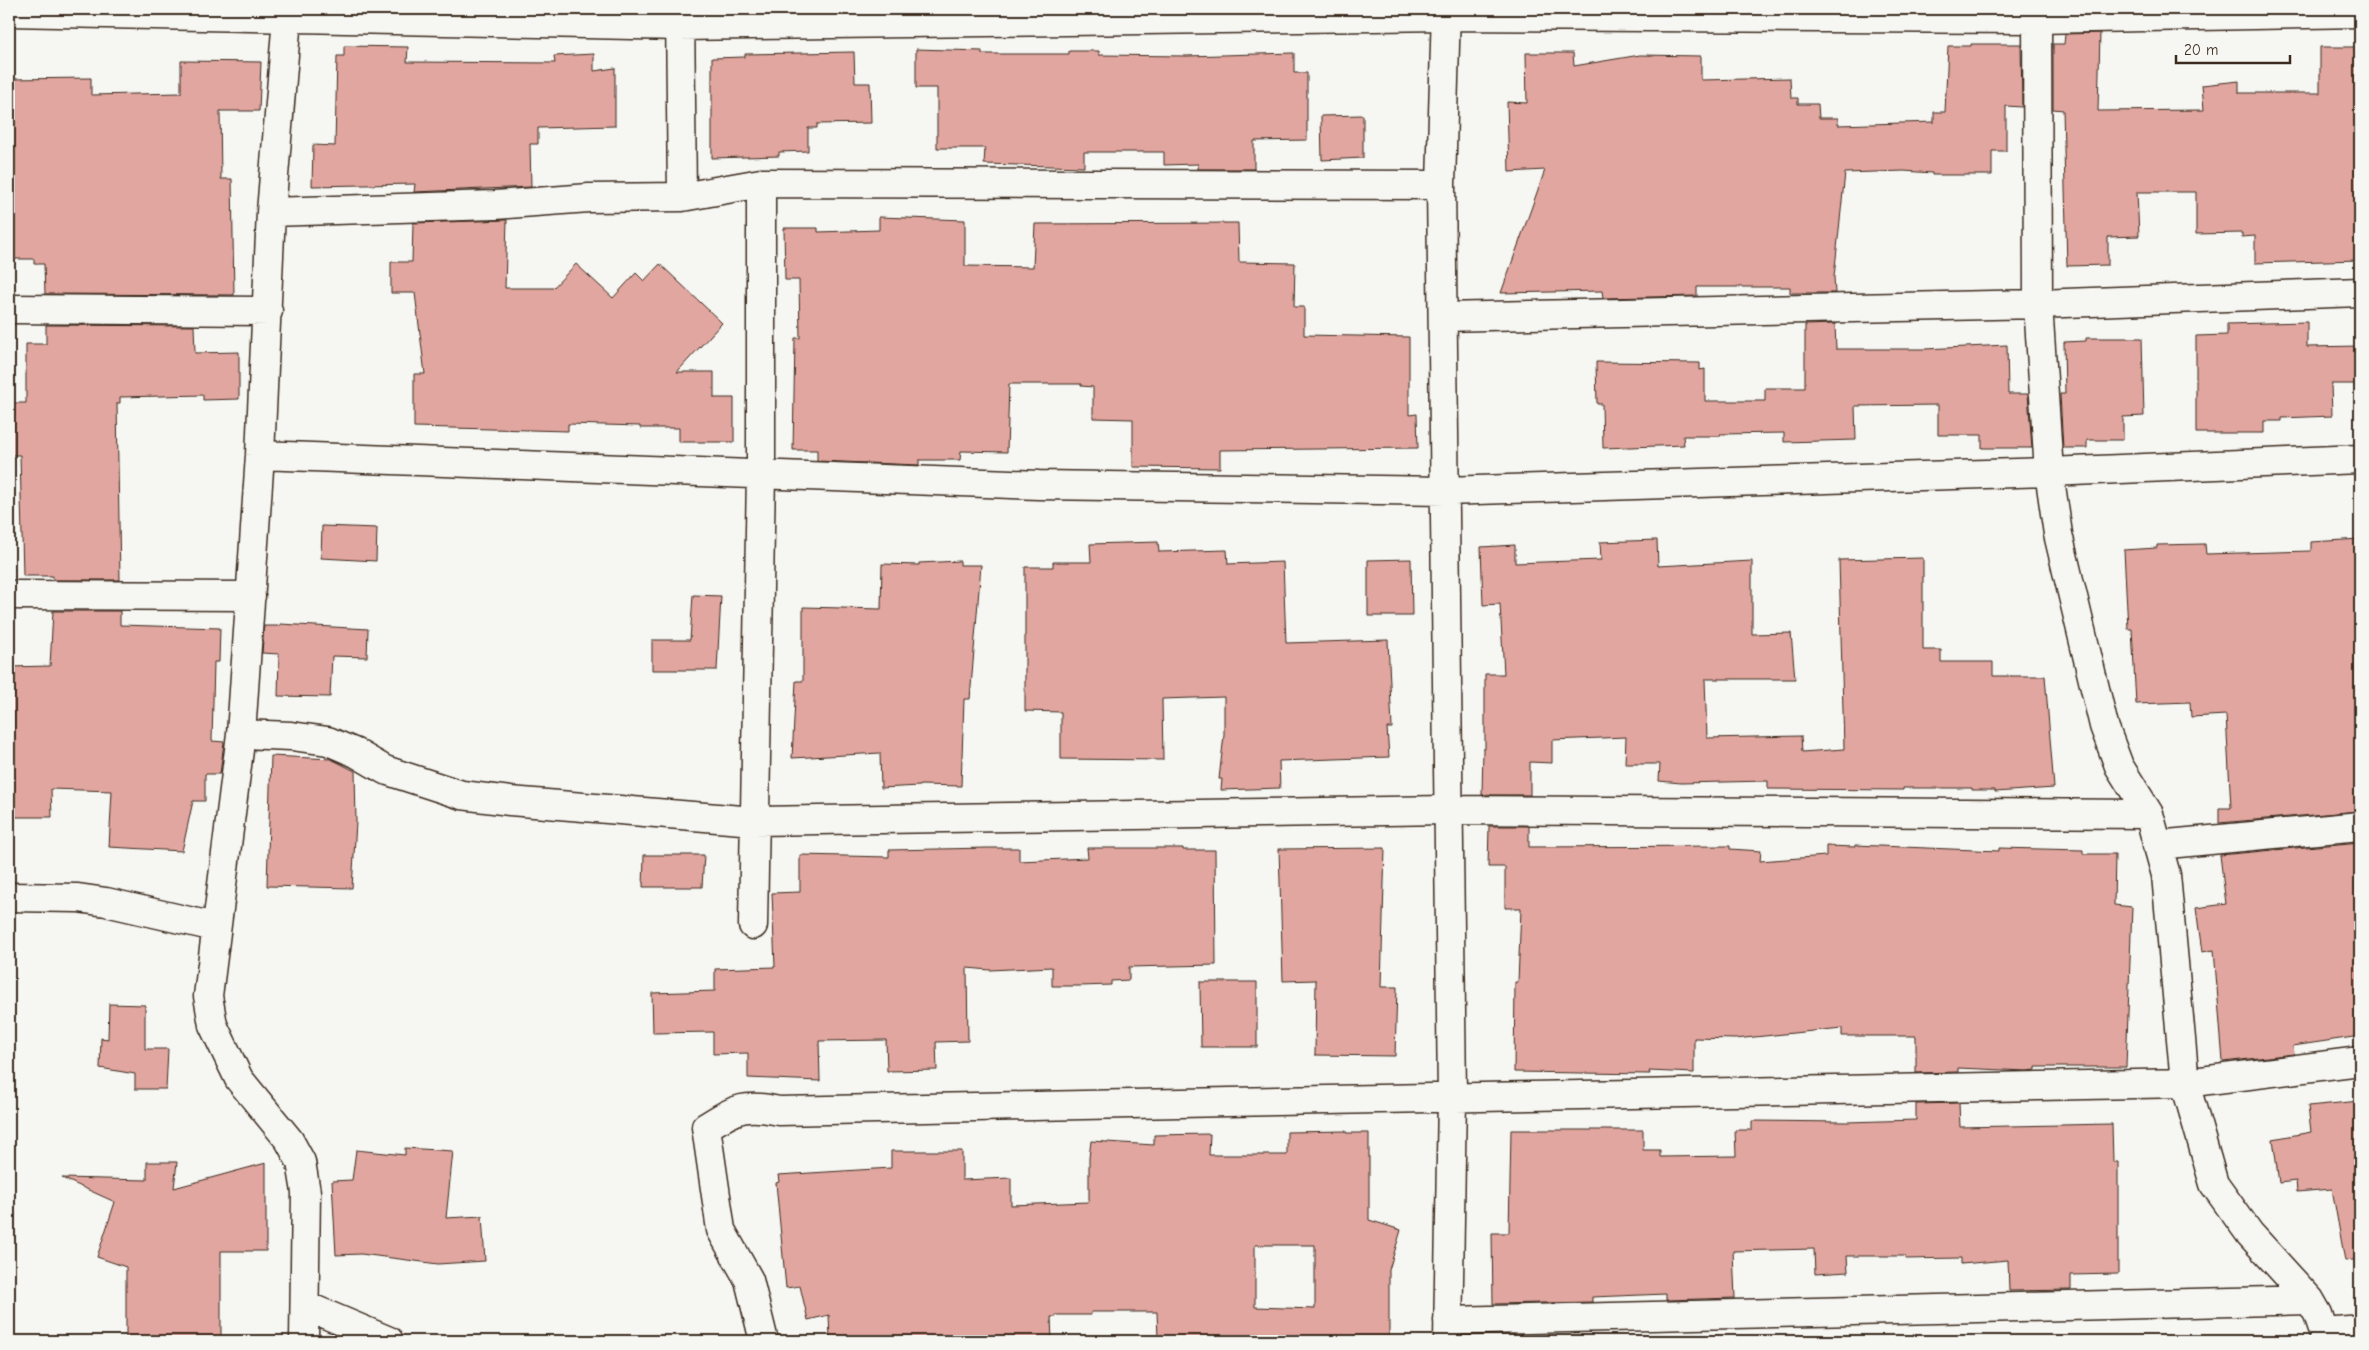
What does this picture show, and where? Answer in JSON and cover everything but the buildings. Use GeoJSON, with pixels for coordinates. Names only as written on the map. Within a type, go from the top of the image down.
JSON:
{"type":"FeatureCollection","features":[{"type":"Feature","properties":{"kind":"street"},"geometry":{"type":"LineString","coordinates":[[9,12],[287,18],[680,18],[1446,12],[2360,14]]}},
{"type":"Feature","properties":{"kind":"street"},"geometry":{"type":"LineString","coordinates":[[1446,12],[1442,185],[1447,810],[1452,1096],[1448,1331],[2310,1300]]}},
{"type":"Feature","properties":{"kind":"street"},"geometry":{"type":"LineString","coordinates":[[2037,14],[2038,304],[2049,472],[2060,543],[2104,726],[2119,766],[2150,814],[2166,875],[2185,1082],[2214,1184],[2250,1234],[2310,1300],[2318,1314],[2324,1337],[2360,1329]]}},
{"type":"Feature","properties":{"kind":"street"},"geometry":{"type":"LineString","coordinates":[[287,18],[271,212],[260,455],[241,734],[208,996],[213,1025],[239,1079],[290,1140],[301,1162],[306,1192],[306,1306],[304,1341]]}},
{"type":"Feature","properties":{"kind":"street"},"geometry":{"type":"LineString","coordinates":[[680,18],[682,197]]}},
{"type":"Feature","properties":{"kind":"street"},"geometry":{"type":"LineString","coordinates":[[271,212],[494,205],[589,198],[682,197],[761,183],[1442,185]]}},
{"type":"Feature","properties":{"kind":"street"},"geometry":{"type":"LineString","coordinates":[[753,925],[761,474],[761,183]]}},
{"type":"Feature","properties":{"kind":"street"},"geometry":{"type":"LineString","coordinates":[[1443,317],[2038,304],[2360,292]]}},
{"type":"Feature","properties":{"kind":"street"},"geometry":{"type":"LineString","coordinates":[[9,309],[268,310]]}},
{"type":"Feature","properties":{"kind":"street"},"geometry":{"type":"LineString","coordinates":[[260,455],[1039,485],[1445,492],[2049,472],[2360,459]]}},
{"type":"Feature","properties":{"kind":"street"},"geometry":{"type":"LineString","coordinates":[[9,594],[251,596]]}},
{"type":"Feature","properties":{"kind":"street"},"geometry":{"type":"LineString","coordinates":[[241,734],[291,736],[328,741],[356,753],[385,770],[462,795],[520,802],[754,821],[1447,810],[2150,814]]}},
{"type":"Feature","properties":{"kind":"street"},"geometry":{"type":"LineString","coordinates":[[2157,845],[2360,826]]}},
{"type":"Feature","properties":{"kind":"street"},"geometry":{"type":"LineString","coordinates":[[9,897],[78,898],[106,902],[216,927]]}},
{"type":"Feature","properties":{"kind":"street"},"geometry":{"type":"LineString","coordinates":[[764,1341],[749,1280],[721,1230],[706,1127],[737,1109],[760,1107],[779,1111],[2185,1082],[2360,1061]]}},
{"type":"Feature","properties":{"kind":"street"},"geometry":{"type":"LineString","coordinates":[[306,1306],[389,1341]]}}]}
